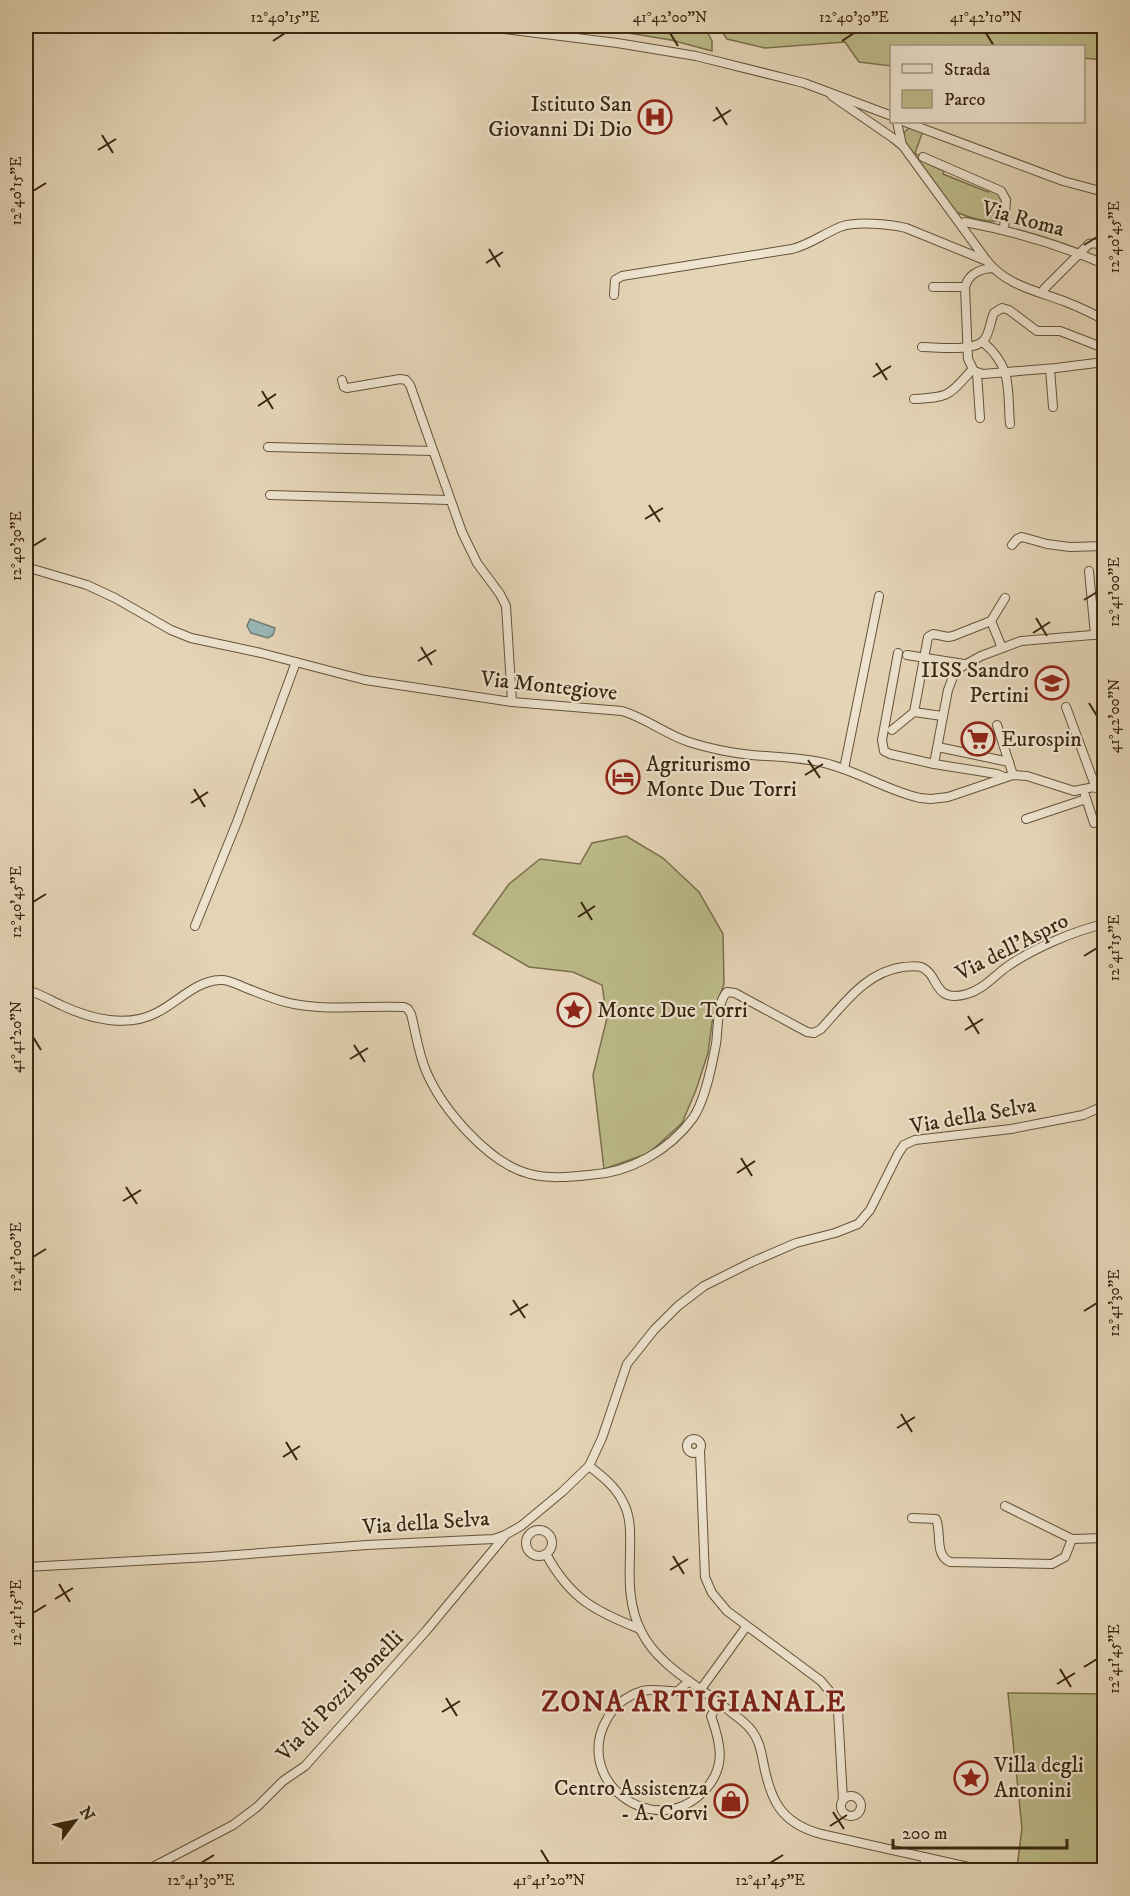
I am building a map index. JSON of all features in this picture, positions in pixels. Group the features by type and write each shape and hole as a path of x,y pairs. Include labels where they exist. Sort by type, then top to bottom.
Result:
{"street":[{"path":"479,26 687,54 777,76 890,116"},
{"path":"826,92 901,142"},
{"path":"871,123 883,113"},
{"path":"890,136 889,127 893,123"},
{"path":"894,123 901,142 990,264 1012,282 1077,306 1104,320"},
{"path":"901,142 903,129 909,123 1063,181 1104,192"},
{"path":"923,157 1001,191 1006,200 1004,229"},
{"name":"Via Roma","path":"965,222 1004,229 1080,253 1104,264"},
{"path":"614,295 615,280 622,276 792,249 850,225 892,225 906,228 990,264"},
{"path":"1044,289 1091,243 1104,242"},
{"path":"980,418 975,372 968,361 964,286 973,274 990,264"},
{"path":"933,287 964,286"},
{"path":"922,347 967,348 983,342 994,313 997,309 1004,308 1034,330 1060,331 1104,348"},
{"path":"983,342 999,358 1006,372 1010,424"},
{"path":"914,399 947,395 975,372 1050,369 1104,362"},
{"path":"1050,369 1053,407"},
{"path":"342,380 344,387 348,388 400,379 406,380 410,385 449,500 472,554 506,606 512,702"},
{"path":"268,447 433,451"},
{"path":"270,495 449,500"},
{"path":"1012,545 1022,537 1070,547 1104,546"},
{"name":"Via Montegiove","path":"26,567 87,585 171,630 191,638 370,682 512,702 616,709 639,717 693,743 743,754 812,760 844,769 912,796 931,799 952,796 1013,774"},
{"path":"1089,571 1095,635"},
{"path":"844,769 879,596"},
{"path":"892,730 914,712 926,644 930,635 948,637 991,621 1005,598"},
{"path":"991,621 1002,648"},
{"path":"934,764 951,681 964,664 1025,640 1104,634"},
{"path":"898,653 882,748 890,754 1004,777"},
{"path":"907,655 964,664"},
{"path":"195,926 237,822 296,662"},
{"path":"1066,707 1096,788"},
{"path":"914,712 942,717"},
{"path":"997,725 1013,774 1027,776 1067,789 1083,790 1104,785"},
{"path":"938,747 1009,762"},
{"path":"1083,790 1094,824"},
{"path":"1026,819 1086,799"},
{"name":"Via dell'Aspro","path":"26,990 40,994 73,1011 118,1021 133,1021 150,1016 194,988 221,980 296,1005 405,1008 411,1014 417,1047 432,1084 477,1140 502,1162 524,1173 545,1176 581,1176 604,1174 643,1160 664,1147 690,1121 698,1108 707,1080 714,1054 722,1000 727,992 734,993 803,1030 813,1033 821,1029 863,985 883,972 913,966 921,967 927,971 945,994 952,996 964,994 980,988 1023,957 1082,931 1104,924"},
{"name":"Via della Selva","path":"26,1567 209,1557 361,1545 494,1539 505,1535 520,1526 562,1492 589,1466 602,1438 627,1364 654,1330 678,1306 704,1286 796,1243 835,1233 858,1224 870,1210 892,1164 906,1144 927,1138 1011,1129 1083,1115 1104,1106"},
{"path":"700,1451 705,1576 710,1590 720,1604 746,1627 821,1681 831,1693 839,1718 843,1800"},
{"path":"589,1466 616,1491 623,1500 627,1512 630,1535 630,1593 634,1614 647,1643 659,1657 719,1703 754,1734 771,1793 778,1807 787,1817 816,1833 982,1870"},
{"path":"1005,1506 1072,1539 1104,1539"},
{"path":"912,1518 936,1519 941,1554 945,1560 950,1562 1054,1564 1065,1557 1072,1539"},
{"name":"Via di Pozzi Bonelli","path":"147,1870 238,1822 260,1805 283,1781 305,1766 426,1631 505,1535"},
{"path":"546,1554 562,1581 573,1592 605,1614 640,1629"},
{"path":"701,1689 746,1627"},
{"path":"689,1681 678,1690 652,1689 637,1693 620,1703 607,1719 600,1739 601,1763 609,1782 623,1798 640,1807 664,1810 684,1805 703,1792 713,1779 719,1761 719,1738 711,1716 719,1703"},
{"path":"924,1857 927,1870"}],"green space":[{"path":"597,26 704,26 712,41 712,51 671,40"},
{"path":"718,26 1104,26 1104,60 1085,58 1085,45 890,45 890,66 859,62 845,42 765,48 727,39"},
{"path":"910,128 923,131 915,153 944,171 943,174 988,192 990,189 998,194 1003,206 1001,220 984,221 956,212 905,142 904,134"},
{"path":"626,836 663,858 699,892 723,934 724,984 713,1016 708,1053 682,1123 649,1153 604,1169 593,1075 607,1018 602,985 573,972 529,967 473,934 509,884 540,859 580,864 592,843"},
{"path":"1008,1693 1104,1694 1104,1868 1102,1870 1017,1868 1022,1828"}],"water":[{"path":"250,619 275,628 273,635 268,638 251,633 247,626"}],"place":[{"name":"Istituto San Giovanni Di Dio","path":"655,117"},
{"name":"IISS Sandro Pertini","path":"1052,683"},
{"name":"Eurospin","path":"978,739"},
{"name":"Agriturismo Monte Due Torri","path":"623,777"},
{"name":"Monte Due Torri","path":"574,1010"},
{"name":"Villa degli Antonini","path":"971,1778"},
{"name":"Centro Assistenza - A. Corvi","path":"731,1801"}],"district":[{"name":"ZONA ARTIGIANALE","path":"694,1702"}]}
